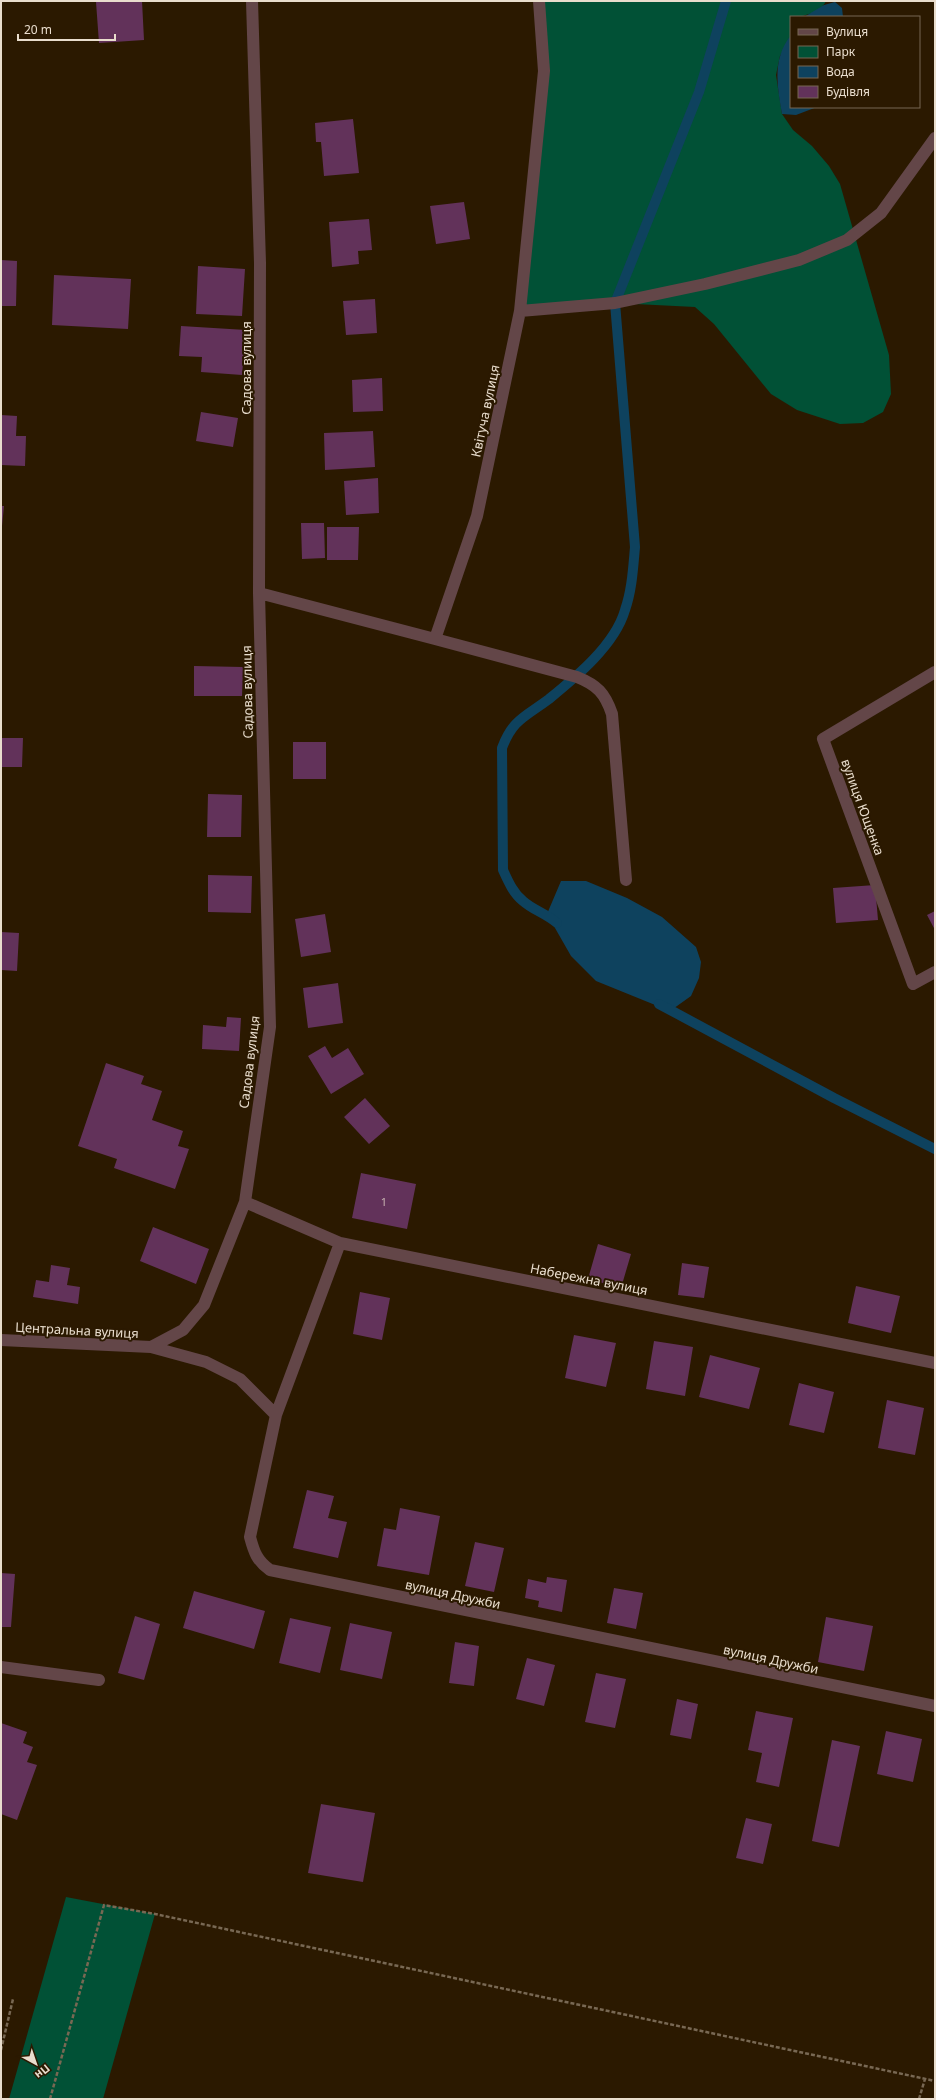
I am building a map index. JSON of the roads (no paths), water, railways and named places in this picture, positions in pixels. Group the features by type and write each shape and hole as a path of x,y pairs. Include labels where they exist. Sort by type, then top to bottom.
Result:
{"street":[{"name":"Садова вулиця","path":"151,1347 183,1330 204,1305 245,1202 270,1027 259,593 260,263 252,1"},
{"name":"Квітуча вулиця","path":"436,639 477,516 520,311 544,71 539,1"},
{"path":"520,311 615,303 705,284 799,260 847,240 881,212 935,138"},
{"path":"259,593 577,677 591,683 606,697 612,714 626,880"},
{"name":"вулиця Ющенка","path":"935,672 823,739 913,984 935,972"},
{"name":"Набережна вулиця","path":"245,1202 340,1243 935,1363"},
{"name":"вулиця Дружби","path":"340,1243 276,1415 250,1537 254,1551 260,1562 270,1570 935,1706"},
{"name":"Центральна вулиця","path":"1,1340 151,1347"},
{"path":"151,1347 206,1362 240,1380 276,1415"},
{"path":"1,1667 99,1680"}],"water":[{"path":"835,2 842,8 843,16 806,16 824,5"},
{"path":"790,36 790,108 814,108 796,115 782,114 778,83 778,63 785,44"},
{"path":"561,881 586,881 627,898 662,917 696,947 701,962 699,978 691,996 670,1011 596,981 571,956 547,914"}],"waterway":[{"path":"557,923 519,898 511,887 503,870 502,748 506,738 515,724 571,681 604,648 613,636 625,610 632,579 635,547 615,303 699,92 726,1"},
{"path":"659,1004 834,1098 935,1149"}]}
